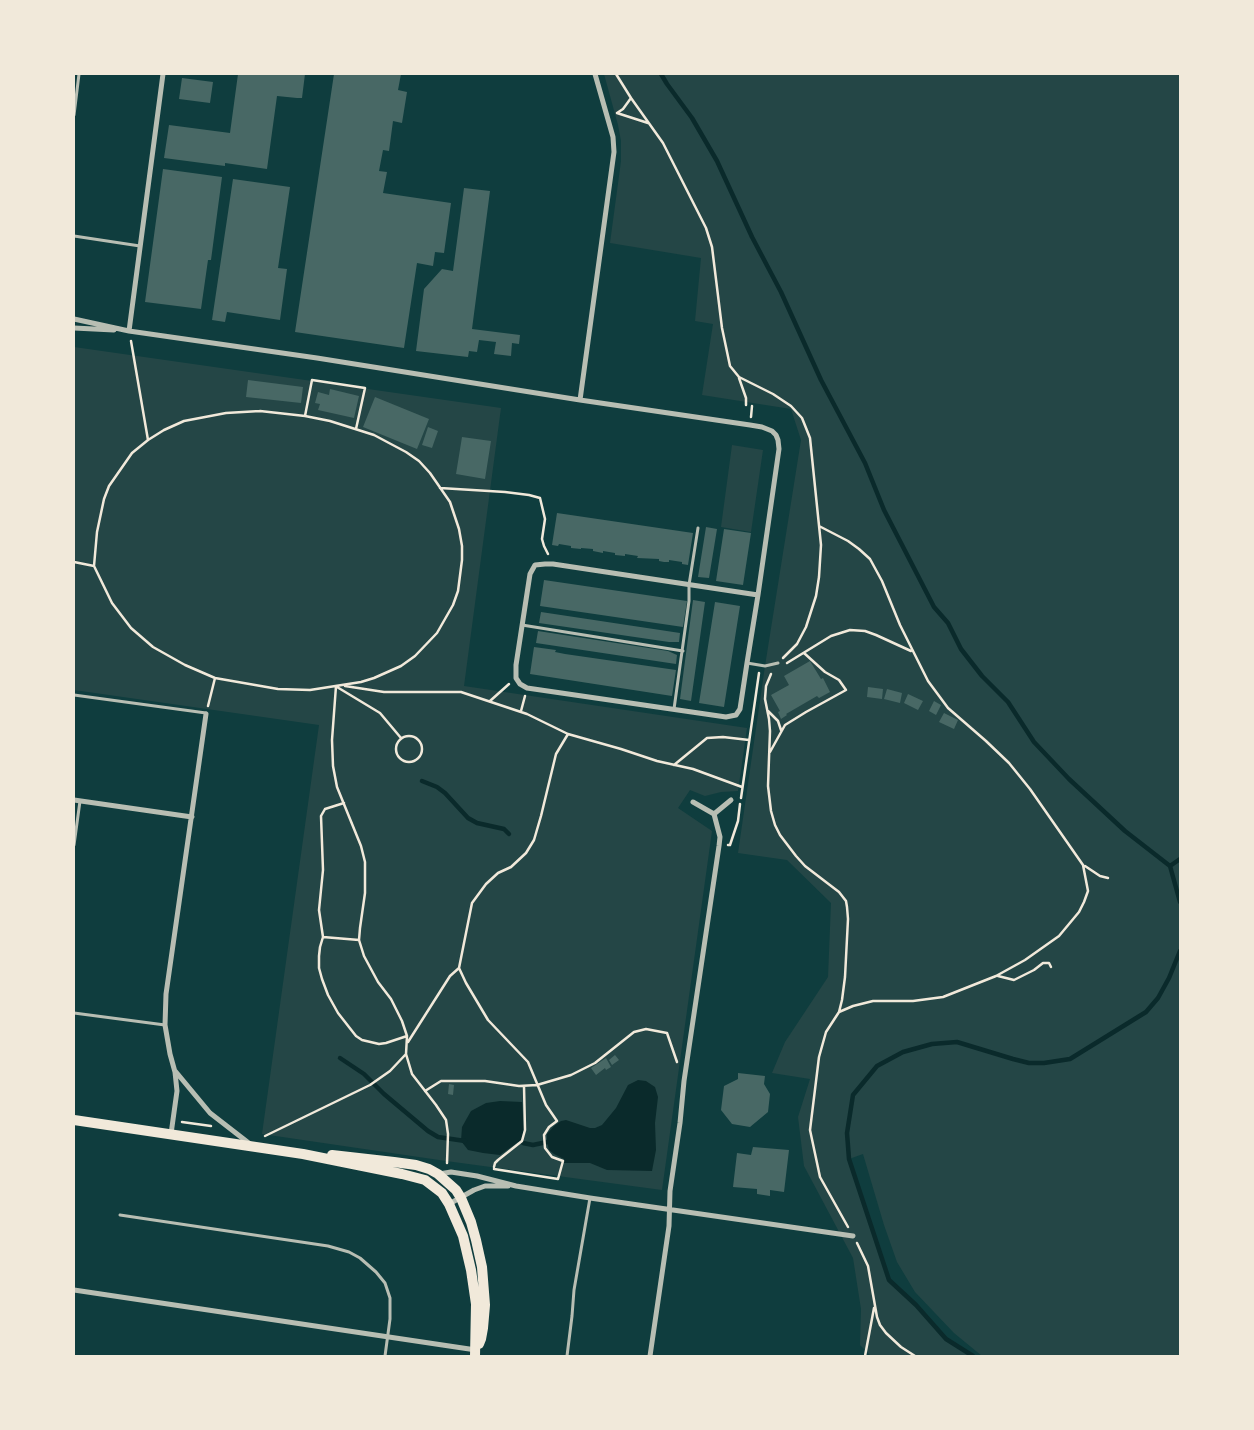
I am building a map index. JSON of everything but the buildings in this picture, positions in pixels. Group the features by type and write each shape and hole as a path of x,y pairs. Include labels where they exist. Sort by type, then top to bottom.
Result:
{"main road":[{"path":"74,1120 303,1154 425,1180 442,1193 463,1236 476,1304 476,1353"},
{"path":"303,1154 345,1156 394,1162 429,1169 438,1174 456,1190 461,1198 476,1240 484,1285 484,1322 476,1353"}],"street":[{"path":"129,331 163,74"},
{"path":"580,400 614,152 612,132 595,74"},
{"path":"74,319 129,331 762,427 776,435 779,445 758,595 740,709 736,715 726,717 527,688 520,684 516,678 516,665 530,574 535,565 554,564 758,595"},
{"path":"74,328 129,331"},
{"path":"171,1134 177,1091 165,1025 166,994 206,714"},
{"path":"74,800 192,817"},
{"path":"714,814 731,800"},
{"path":"650,1356 669,1226 670,1191 684,1081 720,837 714,814 693,802"},
{"path":"175,1072 210,1113 254,1147"},
{"path":"438,1174 451,1172 477,1176 516,1186 590,1198 853,1236"},
{"path":"449,1204 485,1186 516,1186"},
{"path":"74,1290 388,1337 476,1353"}],"lane":[{"path":"74,115 80,74"},
{"path":"74,236 140,246"},
{"path":"674,709 689,601 689,584 698,528"},
{"path":"522,625 683,651"},
{"path":"747,664 770,666 778,664"},
{"path":"74,695 206,714"},
{"path":"74,845 80,801"},
{"path":"74,1013 165,1025"},
{"path":"567,1356 574,1290 590,1198"},
{"path":"120,1215 328,1246 349,1252 360,1258 385,1282 390,1298 390,1319 385,1356"}],"path":[{"path":"631,98 616,113 649,123"},
{"path":"129,331 148,440"},
{"path":"739,376 746,398 746,405"},
{"path":"305,416 312,380 365,388 356,429"},
{"path":"260,411 305,416 330,421 374,435 406,452 419,461 430,473 450,502 459,528 462,546 461,575 458,591 453,605 437,633 416,656 401,666 374,678 310,690 278,689 215,678 185,665 153,647 131,628 112,603 94,566 97,532 104,499 109,486 132,453 164,430 184,421 226,413 260,411"},
{"path":"440,488 521,494 540,498 545,519 542,539 554,564"},
{"path":"819,526 848,541 870,559 928,681 948,708 1010,762 1084,865 1095,873 1108,878"},
{"path":"74,562 94,566"},
{"path":"778,664 786,664 830,636 844,631 856,630 876,635 913,652"},
{"path":"769,755 785,725 846,690 839,680 825,672 804,653"},
{"path":"719,846 730,845 738,821 760,665"},
{"path":"206,714 215,678"},
{"path":"490,701 516,678"},
{"path":"344,685 384,692 461,692 521,711 568,734 693,769 742,787"},
{"path":"336,686 380,713 401,738"},
{"path":"336,686 332,766 337,787 361,846 365,862 365,892 360,940 364,956 378,982 391,999 402,1021 407,1043 406,1054 412,1074 446,1120 448,1134 446,1161 451,1172"},
{"path":"521,711 527,688"},
{"path":"768,710 778,721 781,732"},
{"path":"524,1086 525,1130 522,1141 498,1160 494,1168 558,1179 563,1161 552,1157 545,1148 544,1136 549,1126 557,1121 546,1106 528,1062 488,1020 459,968 472,903 486,884 498,873 511,867 526,853 534,840 556,754 568,734"},
{"path":"409,736 416,738 420,742 422,749 416,760 407,762 399,758 395,749 401,738 409,736"},
{"path":"674,765 706,738 723,737 750,740"},
{"path":"344,803 325,809 321,816 323,870 319,910 323,937 320,947 319,968 331,1001 338,1013 349,1028 362,1040 379,1044 396,1041 406,1036"},
{"path":"915,1356 901,1347 880,1325 877,1318 868,1266 820,1177 810,1130 819,1057 826,1032 840,1012 853,1006 873,1001 913,1001 943,997 996,976 1025,960 1058,936 1079,912 1088,891 1084,865"},
{"path":"323,937 360,940"},
{"path":"996,976 1014,980 1043,963 1049,963 1052,967"},
{"path":"407,1043 450,976 459,968"},
{"path":"425,1091 441,1081 485,1081 524,1086 537,1085 571,1075 595,1063 634,1032 646,1029 667,1033 684,1081"},
{"path":"260,1135 264,1136 370,1085 399,1063 406,1054"},
{"path":"179,1122 214,1127"},
{"path":"865,1356 875,1304"}],"shaded area":[{"path":"604,74 1180,74 1180,1356 982,1356 954,1333 915,1292 897,1262 863,1154 849,1159 889,1280 916,1305 946,1339 973,1356 871,1356 860,1345 861,1309 853,1258 804,1166 798,1117 810,1079 772,1073 785,1042 828,977 831,903 787,860 738,853 765,666 801,440 791,409 702,395 713,324 695,321 701,258 610,243 621,161 621,141"},
{"path":"74,347 501,408 464,686 747,728 738,791 721,792 705,796 690,790 678,808 712,831 662,1190 262,1134 319,725 74,690"},
{"path":"732,445 763,450 751,532 721,527"},
{"path":"638,1080 646,1081 655,1087 658,1097 655,1123 656,1150 652,1171 607,1170 590,1163 564,1163 564,1159 549,1150 547,1134 554,1126 566,1120 590,1128 602,1125 616,1108 628,1085"},
{"path":"500,1101 522,1102 524,1130 521,1140 500,1155 468,1150 461,1141 462,1127 471,1111 486,1103"}],"waterway":[{"path":"661,74 692,118 717,161 752,237 781,292 821,380 865,463 884,510 934,607 948,623 961,649 982,676 1008,702 1034,742 1069,779 1125,831 1170,866 1180,902"},
{"path":"422,781 437,787 445,793 468,818 477,823 504,829 509,834"},
{"path":"1170,866 1180,859"},
{"path":"973,1356 946,1339 916,1305 889,1280 849,1159 847,1133 853,1095 877,1066 903,1052 932,1044 957,1042 1029,1063 1070,1059 1146,1012 1158,998 1180,951"},
{"path":"340,1058 364,1074 384,1094 428,1131 438,1137 465,1141"},
{"path":"523,1143 533,1145 547,1142"}]}
